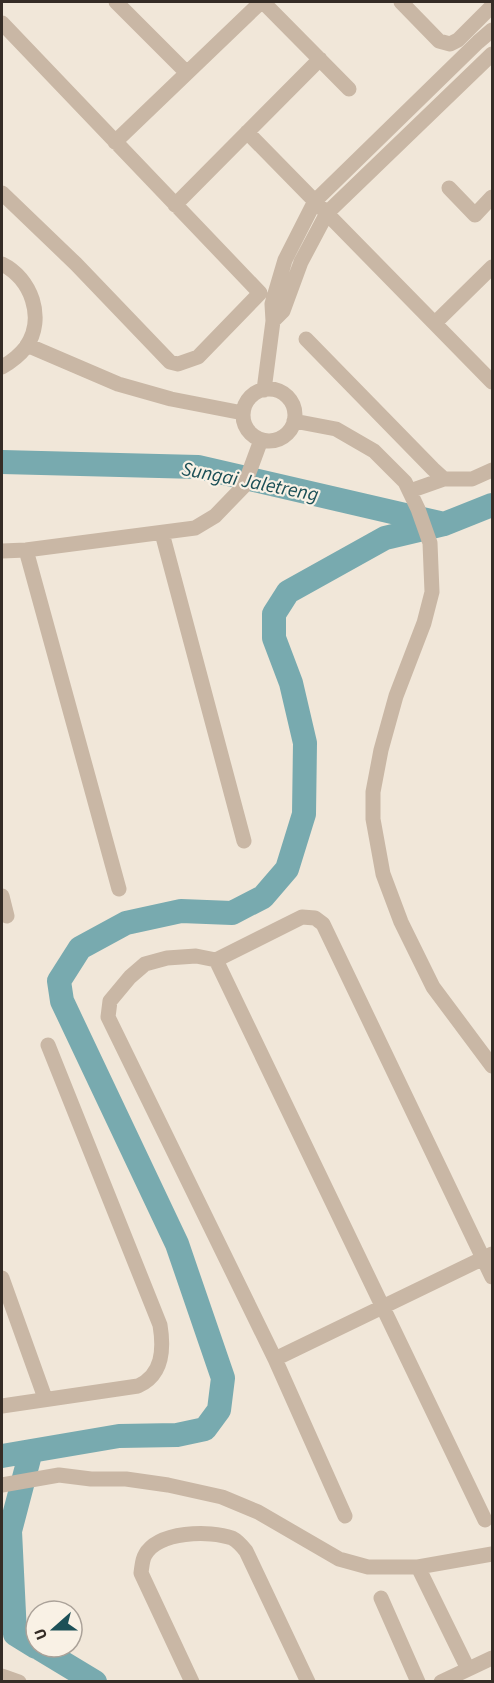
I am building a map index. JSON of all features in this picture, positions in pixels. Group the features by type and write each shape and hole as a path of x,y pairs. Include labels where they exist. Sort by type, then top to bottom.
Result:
{"street":[{"path":"116,2 187,73"},
{"path":"114,142 262,2 350,89"},
{"path":"401,2 439,41 450,44 458,40 492,6"},
{"path":"2,23 260,293 198,357 178,364 170,362 2,193"},
{"path":"264,390 273,321 272,304 285,260 315,201 492,30"},
{"path":"273,321 283,311 301,262 327,213 492,54"},
{"path":"175,205 320,59"},
{"path":"248,132 492,382"},
{"path":"449,188 475,215 492,197"},
{"path":"2,264 19,276 30,291 35,309 34,328 27,345 15,359 2,368"},
{"path":"435,323 492,267"},
{"path":"306,339 444,479"},
{"path":"27,345 118,384 171,399 243,413"},
{"path":"264,390 273,390 288,397 293,405 294,421 291,429 278,440 261,440 248,430 243,413 250,398 264,390"},
{"path":"294,421 336,429 374,451 405,482 430,543 432,592 424,623 396,696 381,750 373,792 373,819 383,874 400,922 433,987 492,1066"},
{"path":"2,551 26,550 195,528 214,516 244,486 261,440"},
{"path":"410,491 444,479 472,479 492,470"},
{"path":"162,533 244,841"},
{"path":"26,550 119,889"},
{"path":"2,896 7,916"},
{"path":"345,1516 274,1359 108,1017 110,1001 130,976 145,964 167,958 196,956 216,960 302,917 315,918 323,924 488,1257 492,1277"},
{"path":"216,960 485,1520"},
{"path":"2,1406 138,1386 148,1381 161,1360 163,1351 160,1325 48,1045"},
{"path":"274,1359 488,1257"},
{"path":"2,1278 45,1398"},
{"path":"2,1485 59,1475 91,1479 126,1479 168,1485 222,1497 258,1512 339,1559 368,1567 418,1567 492,1554"},
{"path":"192,1682 141,1573 143,1556 150,1548 172,1536 184,1534 219,1536 234,1539 241,1544 308,1682"},
{"path":"418,1567 468,1669"},
{"path":"381,1598 418,1682"},
{"path":"441,1682 492,1658"}],"waterway":[{"name":"Sungai Jaletreng","path":"2,462 198,467 444,524 492,505"},
{"path":"31,1451 119,1436 177,1435 205,1429 219,1410 223,1378 177,1244 62,1001 59,981 80,948 126,923 181,911 232,913 263,897 287,869 304,814 305,743 291,683 274,638 274,614 288,592 385,538 444,524"},
{"name":"Sungai Jaletreng","path":"2,1456 31,1451 10,1531 15,1634 24,1640"},
{"name":"Sungai Jaletreng","path":"57,1659 95,1682"}]}
